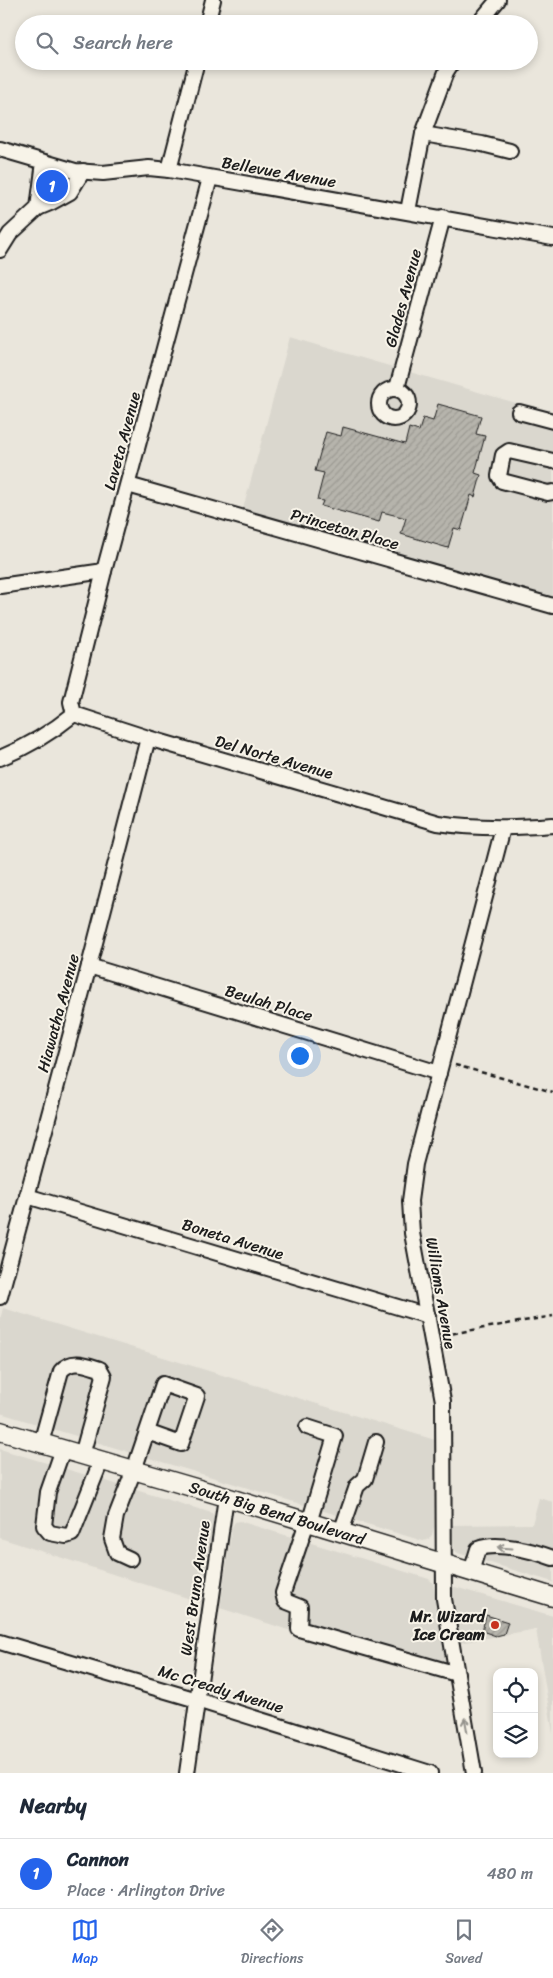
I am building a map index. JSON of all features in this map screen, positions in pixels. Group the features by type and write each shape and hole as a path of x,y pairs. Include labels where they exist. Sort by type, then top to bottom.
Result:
{"main road":[{"name":"South Big Bend Boulevard","path":"0,1431 226,1497 553,1597"}],"street":[{"path":"209,15 213,0"},
{"path":"486,15 498,0"},
{"path":"169,170 195,70"},
{"path":"408,211 424,134 447,70"},
{"path":"424,134 510,151"},
{"name":"Bellevue Avenue","path":"0,149 83,172 102,173 140,169 169,170 553,238"},
{"path":"38,208 44,162"},
{"path":"0,250 10,234 38,208 70,192 83,172"},
{"name":"Laveta Avenue","path":"74,714 71,702 104,570 210,178"},
{"name":"Glades Avenue","path":"397,388 442,217"},
{"path":"519,412 553,421"},
{"path":"553,460 509,451 503,455 499,476 502,481 548,493 553,492"},
{"name":"Princeton Place","path":"128,485 553,606"},
{"path":"0,586 104,570"},
{"path":"0,758 20,750 59,726 74,714"},
{"name":"Del Norte Avenue","path":"74,714 148,738 438,823 467,827 503,828 553,825"},
{"name":"Hiawatha Avenue","path":"0,1297 148,738"},
{"name":"Williams Avenue","path":"474,1773 444,1599 443,1401 412,1233 410,1201 415,1164 503,828"},
{"name":"Beulah Place","path":"89,966 441,1068"},
{"name":"Boneta Avenue","path":"27,1196 428,1316"},
{"path":"41,1443 61,1371 70,1364 77,1362 89,1365 100,1369 104,1376 82,1455"},
{"path":"130,1559 117,1553 112,1539 116,1516 134,1470 163,1384 197,1396 181,1444 147,1432"},
{"path":"307,1427 335,1436 308,1522 283,1592 285,1601 300,1607 299,1629 457,1674"},
{"path":"342,1532 357,1486 365,1479 376,1442"},
{"path":"63,1449 48,1492 44,1526 50,1533 66,1536 72,1534 101,1461"},
{"name":"West Bruno Avenue","path":"187,1773 226,1497"},
{"path":"471,1572 478,1549 483,1547 510,1548 553,1558"},
{"name":"Mc Cready Avenue","path":"0,1642 197,1700 430,1773"}],"path":[{"path":"441,1068 553,1092"},
{"path":"430,1332 446,1335 553,1316"}],"shaded area":[{"path":"290,337 516,403 512,417 553,428 553,601 243,509"},
{"path":"3,1308 435,1440 434,1527 432,1535 428,1540 423,1541 0,1413 0,1320"},
{"path":"0,1449 212,1513 214,1517 203,1603 0,1538"},
{"path":"539,1498 553,1502 553,1582 458,1553 454,1550 451,1525 532,1524"},
{"path":"239,1521 429,1579 433,1583 453,1683 220,1608 232,1527 235,1522"},
{"path":"455,1587 553,1616 553,1734 536,1629 460,1643 450,1594 451,1589"}],"building":[{"path":"438,404 481,416 476,434 485,436 475,473 481,475 475,497 471,495 461,530 454,528 448,548 401,534 406,518 382,512 379,522 321,506 323,501 317,500 324,473 315,471 326,432 341,436 343,427 405,444 409,428 419,431 423,418 433,421"},
{"name":"Mr. Wizard Ice Cream","path":"486,1615 508,1622 504,1634 496,1636 482,1631"}],"place":[{"name":"Cannon","path":"52,186"},
{"name":"Mr. Wizard Ice Cream","path":"495,1625"}]}
